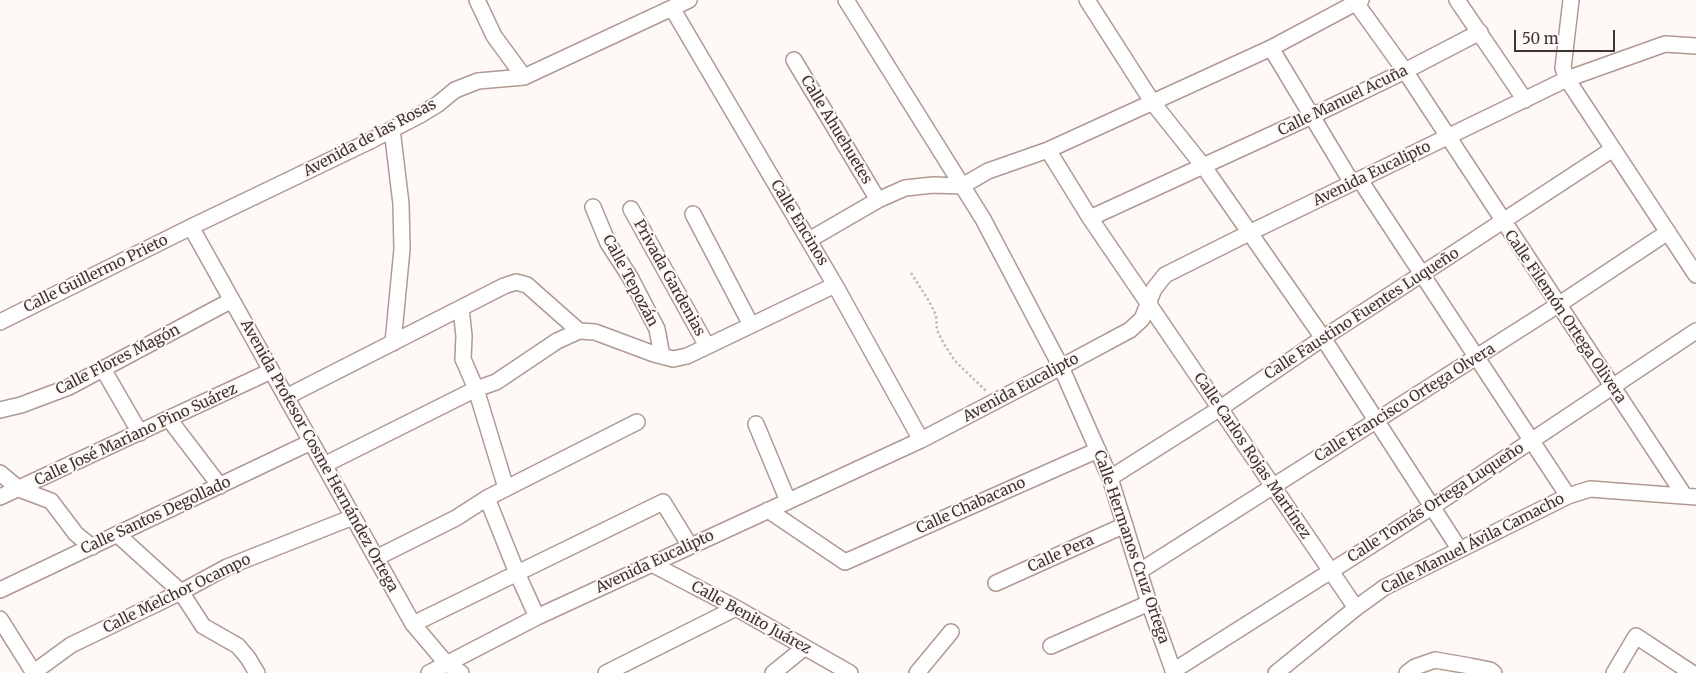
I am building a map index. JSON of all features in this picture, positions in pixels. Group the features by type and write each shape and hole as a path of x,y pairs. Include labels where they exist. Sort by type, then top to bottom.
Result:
{"street":[{"path":"478,0 494,36 524,77"},
{"name":"Avenida de las Rosas","path":"191,227 313,169 426,112 455,90 478,81 524,77 689,0"},
{"name":"Calle Hermanos Cruz Ortega","path":"846,0 983,219 1061,367 1110,478 1149,603 1173,672"},
{"path":"1087,0 1153,103 1204,167 1323,338 1460,550"},
{"path":"1457,0 1525,100"},
{"path":"1571,0 1563,68 1567,79 1696,275"},
{"path":"809,240 878,200 904,188 933,185 962,186 988,171 1048,150 1271,48 1357,1"},
{"name":"Calle Filemón Ortega Olivera","path":"1357,1 1612,387 1690,496"},
{"name":"Calle Encinos","path":"672,8 835,285 921,440"},
{"name":"Calle Manuel Acuña","path":"1090,218 1204,167 1405,72 1480,32"},
{"name":"Avenida Eucalipto","path":"429,673 537,617 921,440 1130,330 1142,319 1154,288 1165,275 1249,233 1567,79 1665,44 1696,46"},
{"path":"1271,48 1312,116 1356,182 1422,274 1568,496"},
{"name":"Calle Ahuehuetes","path":"794,60 878,200"},
{"path":"392,129 401,204 402,249 393,343"},
{"name":"Calle Faustino Fuentes Luqueño","path":"1110,478 1219,409 1323,338 1613,149"},
{"name":"Calle Carlos Rojas Martínez","path":"1048,150 1090,218 1356,608"},
{"name":"Calle Tepozán","path":"593,207 608,243 630,277 657,329 662,356"},
{"name":"Privada Gardenias","path":"631,209 707,346"},
{"path":"693,214 751,325"},
{"name":"Avenida Profesor Cosme Hernández Ortega","path":"191,227 413,624 446,663 461,673"},
{"name":"Calle Guillermo Prieto","path":"0,322 191,227"},
{"name":"Calle Francisco Ortega Olvera","path":"1140,571 1558,305 1668,232"},
{"path":"286,397 504,286 516,282 527,285 579,331"},
{"path":"324,465 476,389 496,382 557,341 579,331 595,332 673,359 687,356 835,285"},
{"name":"Calle Flores Magón","path":"0,410 20,405 69,387 232,300"},
{"path":"461,308 464,336 463,359 476,389 506,488"},
{"name":"Calle Tomás Ortega Luqueño","path":"1173,672 1432,507 1696,331"},
{"path":"103,369 140,433"},
{"name":"Calle José Mariano Pino Suárez","path":"0,497 272,371"},
{"path":"169,419 220,486"},
{"path":"376,558 456,518 506,488 637,422"},
{"path":"756,424 788,501"},
{"name":"Calle Santos Degollado","path":"0,590 312,442"},
{"name":"Calle Chabacano","path":"768,510 845,562 1098,450"},
{"path":"0,473 19,489 51,501 76,534 92,547"},
{"name":"Calle Manuel Ávila Camacho","path":"1276,673 1385,587 1568,496 1590,488 1690,496"},
{"path":"487,498 517,574 537,617"},
{"path":"413,624 663,502 690,546"},
{"name":"Calle Melchor Ocampo","path":"34,672 71,645 181,592 227,567 353,517"},
{"name":"Calle Pera","path":"996,583 1125,525"},
{"path":"118,535 181,592 204,626 238,646 248,658 256,673"},
{"name":"Calle Benito Juárez","path":"652,564 736,608 850,673"},
{"path":"1051,646 1149,603"},
{"path":"609,672 736,608"},
{"path":"0,619 34,672"},
{"path":"917,673 951,632"},
{"path":"1614,673 1636,636 1692,673"},
{"path":"773,673 804,648"},
{"path":"1407,673 1415,667 1435,660 1490,670 1494,673"}],"path":[{"path":"911,273 929,301 936,316 937,330 955,361 996,401"}]}
